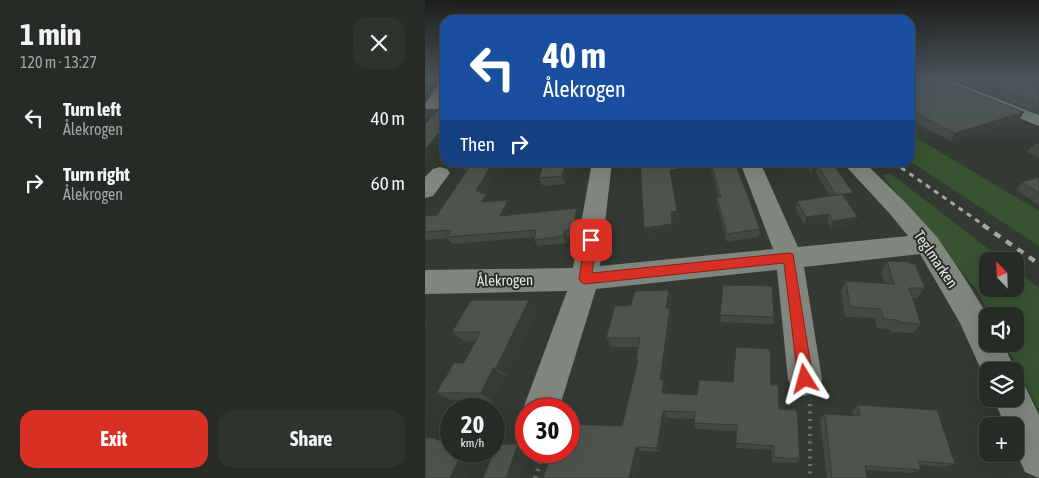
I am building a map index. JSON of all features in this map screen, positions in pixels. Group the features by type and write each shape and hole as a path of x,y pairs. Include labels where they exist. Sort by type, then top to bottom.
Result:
{"street":[{"path":"433,106 435,100"},
{"path":"988,100 1039,121"},
{"path":"545,398 585,279 601,167"},
{"path":"752,167 789,257 805,379"},
{"name":"Teglmarken","path":"857,167 899,206 928,244 955,286 994,362"},
{"path":"425,190 440,173"},
{"name":"Ålekrogen","path":"425,282 585,279 928,244"},
{"path":"1016,407 1039,458"}],"path":[{"path":"805,379 811,391 810,478"},
{"path":"535,478 540,463"}],"green space":[{"path":"915,137 1039,211 1039,246 915,164"},
{"path":"890,173 992,252 979,252 979,294 976,289 882,175"},
{"path":"1024,276 1039,288 1039,411 1024,381 1024,362 1015,362 1010,352 1024,352 1024,307 986,307 981,298 1024,298"}],"building":[{"path":"915,100 994,100 1024,112 955,133 915,113"},
{"path":"440,108 440,134 425,150 425,124"},
{"path":"469,167 490,167 476,191 482,191 480,194 487,193 482,202 508,200 500,216 577,208 573,229 564,231 563,236 534,240 536,230 447,237 451,230 425,232 425,216 437,215"},
{"path":"542,167 565,167 562,176 539,178"},
{"path":"640,167 690,167 670,170 677,211 671,212 672,224 644,228"},
{"path":"712,167 737,167 760,229 727,234 717,198 721,197"},
{"path":"819,167 835,167 853,193 836,195"},
{"path":"1039,177 1039,193 1022,182"},
{"path":"842,194 858,217 833,221 829,214 806,217 797,201"},
{"path":"887,261 915,264 925,288 909,288 921,324 884,319 881,309 850,307 846,281 894,284"},
{"path":"723,285 772,286 774,317 720,315"},
{"path":"669,290 666,308 670,308 660,380 664,380 662,393 697,395 699,380 733,382 736,347 770,349 771,385 778,385 779,409 797,410 800,459 774,457 774,446 736,443 737,425 694,423 695,412 663,411 657,448 636,447 629,478 543,478 548,463 580,463 580,424 622,426 638,360 636,360 640,338 606,338 615,306 631,305 635,291"},
{"path":"471,300 529,300 496,368 493,368 481,393 436,393 454,363 464,363 480,332 452,332"},
{"path":"858,405 937,410 955,464 918,461 921,470 865,466 867,478 832,478 825,414 860,416"},
{"path":"425,438 437,438 436,440 440,440 440,463 457,463 450,478 425,478"},
{"path":"505,444 515,444 515,452 506,478 483,478 489,463 505,463"}],"railway":[{"path":"900,167 985,226"},
{"path":"983,225 1039,264"}],"route":[{"path":"591,240 585,279 789,257 805,379"}]}
